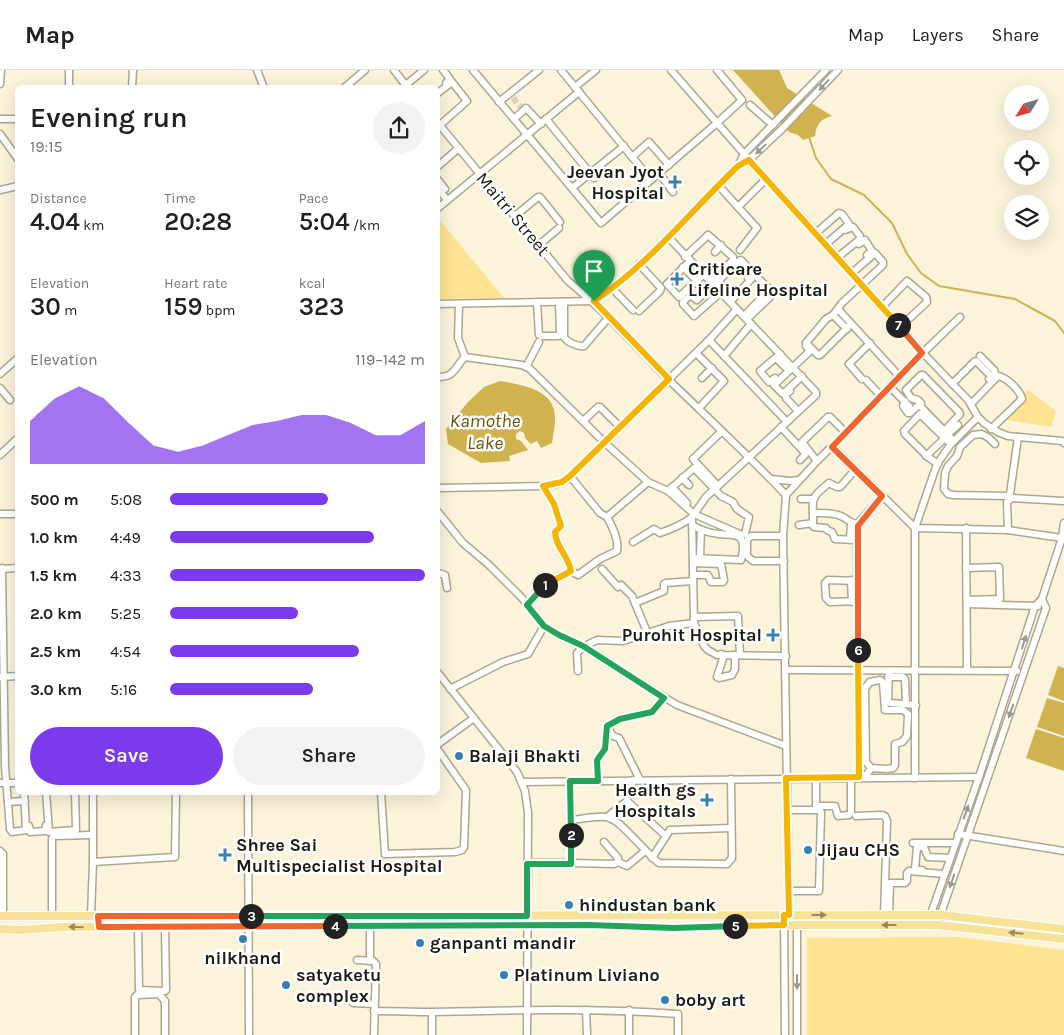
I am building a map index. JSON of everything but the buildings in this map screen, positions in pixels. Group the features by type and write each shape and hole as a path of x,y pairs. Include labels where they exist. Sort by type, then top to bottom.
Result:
{"main road":[{"path":"2,916 941,915 1064,929"},
{"path":"379,916 379,926"},
{"path":"674,916 674,928"},
{"path":"0,929 138,926 527,925 674,928 784,925 937,925 1064,939"}],"street":[{"path":"0,84 1,70"},
{"path":"69,70 69,85"},
{"path":"132,70 132,85"},
{"path":"257,70 263,85"},
{"path":"348,85 365,70"},
{"path":"394,70 405,85"},
{"path":"408,85 424,70"},
{"path":"409,85 430,70"},
{"path":"440,90 450,80 443,70"},
{"path":"473,70 499,102 524,124"},
{"path":"499,102 512,96 539,70"},
{"path":"561,70 651,180"},
{"path":"440,206 528,135 578,90 596,70"},
{"path":"671,70 766,179 862,283 922,353 970,402 978,417 998,432 1018,438 1062,441 1064,444"},
{"path":"515,117 601,223 742,100 717,70"},
{"path":"738,166 744,154 826,70"},
{"path":"440,304 594,301 612,288 668,237 738,166 749,160 782,129 838,70"},
{"path":"440,91 452,82 467,102 440,122"},
{"path":"750,105 774,124"},
{"path":"515,117 522,108"},
{"path":"515,117 527,108 540,124"},
{"path":"0,118 15,119"},
{"path":"546,119 593,171"},
{"name":"Maitri Street","path":"440,126 568,280 594,301 669,379 786,495"},
{"path":"0,134 15,155"},
{"path":"632,157 649,142 669,165"},
{"path":"572,188 624,146"},
{"path":"440,160 458,147"},
{"path":"440,164 458,147"},
{"path":"659,173 673,192"},
{"path":"738,207 766,179"},
{"path":"440,183 445,189"},
{"path":"718,185 757,228 740,250"},
{"path":"0,190 15,187"},
{"path":"440,191 447,200"},
{"path":"515,216 540,197 560,225 539,245"},
{"path":"816,233 838,213 842,214 849,224 827,245"},
{"path":"827,245 848,228 853,227 860,236 860,239 839,259"},
{"path":"703,275 681,297 667,284 683,267 708,234 733,257 733,260 713,284"},
{"path":"633,542 654,528 660,533 670,528 678,527 693,515 716,487 816,395 816,392 803,377 778,356 737,309 730,298 703,275 668,237"},
{"path":"839,259 865,240 872,251 850,271"},
{"path":"714,252 721,245"},
{"path":"849,326 820,355 806,343 862,283 883,265 883,262 875,253 850,271"},
{"path":"718,294 694,316 682,304 690,295 697,300 741,260 752,274 730,298"},
{"path":"612,288 636,311 660,290 661,288 639,264"},
{"path":"683,267 696,281"},
{"path":"724,356 768,291 768,288 754,276 730,298"},
{"path":"882,307 907,282 926,297 927,302 900,327"},
{"path":"713,284 718,294 730,298"},
{"path":"747,320 770,297"},
{"path":"537,302 539,334 541,336 558,336 560,335 562,302"},
{"path":"562,302 564,337 566,340 581,347 609,318"},
{"path":"459,304 458,338 465,357"},
{"path":"440,488 543,486 562,482 710,340 737,309"},
{"path":"836,312 849,326 870,343 899,376"},
{"path":"797,1035 796,925 790,915 786,810 786,656 783,536 786,495 816,462 846,434 899,376 960,316"},
{"path":"710,340 787,422"},
{"path":"526,367 539,342"},
{"path":"803,343 810,351 774,383 782,394 803,377"},
{"path":"870,343 849,364 881,396"},
{"path":"778,356 760,372 769,382 811,352 817,357"},
{"path":"696,353 724,381 699,408"},
{"path":"970,402 994,373 994,370 980,356"},
{"path":"465,357 526,367 648,482 670,489 687,503"},
{"path":"440,377 446,377 451,374 465,357"},
{"path":"0,374 15,361"},
{"path":"952,384 976,361 988,373"},
{"path":"702,378 712,368"},
{"path":"926,456 947,433 960,414 921,376 906,390 911,398 918,400 921,406 947,433 953,442"},
{"path":"970,402 998,376 1004,377 1019,393 1022,399 991,428"},
{"path":"798,411 785,396 803,377"},
{"path":"890,387 907,403 903,406 908,413 921,406"},
{"path":"0,388 10,400"},
{"path":"921,406 934,416"},
{"path":"583,421 600,407 620,427"},
{"path":"938,464 926,456 904,432 920,414 947,433"},
{"path":"816,462 802,442 828,417 830,416 846,434"},
{"path":"915,778 915,528 938,464 953,442 978,417"},
{"path":"947,433 958,425"},
{"path":"781,427 805,453 800,460"},
{"path":"670,489 693,515 745,534 750,521 749,517 737,509 733,502 721,496 693,459 722,431"},
{"path":"998,432 995,445 982,434 973,435 960,447 957,456 948,466 945,473 944,489 948,494 1007,496 1010,494 1018,438"},
{"path":"0,455 15,441"},
{"path":"832,447 851,472 882,496 915,528 1008,530 1062,538"},
{"path":"945,452 954,460"},
{"path":"808,456 816,462"},
{"path":"670,489 694,468 716,487"},
{"path":"851,472 840,487 829,483 816,494 813,499 813,523 814,527 826,528 832,532 835,539 854,540"},
{"path":"543,486 554,504 561,526 555,532 555,538 563,551 571,571 578,575 600,558 617,551 618,547 613,527 607,517 600,513 570,476"},
{"path":"682,478 689,485"},
{"path":"770,479 790,482 799,480"},
{"path":"607,517 648,482"},
{"path":"854,540 859,524 882,496"},
{"path":"801,499 813,499"},
{"path":"1008,530 1007,502 1009,499 1064,501"},
{"path":"813,513 840,516 851,523 859,524"},
{"path":"0,514 15,514"},
{"path":"440,514 463,543 509,584 544,626 583,646 664,698 786,746"},
{"path":"693,515 695,559"},
{"path":"799,525 813,523"},
{"path":"851,523 854,540 862,777"},
{"path":"927,925 979,777 1035,606 1042,599 1062,538 1064,523"},
{"path":"692,525 701,530 740,538 743,542 741,560 695,559"},
{"path":"966,528 967,670"},
{"path":"701,530 693,578 694,620 704,646 715,654 786,656"},
{"path":"783,536 751,536 747,540 747,556 753,561 784,561"},
{"path":"635,603 664,591 664,584 666,583 708,575 711,582 723,582 721,564 695,559"},
{"path":"966,568 999,567 1000,600 967,602"},
{"path":"15,568 1,568 2,765 3,783 12,832 26,830 26,795"},
{"path":"602,570 618,587 620,585 632,596 647,632"},
{"path":"527,605 548,582 571,571"},
{"path":"440,574 445,575 447,588"},
{"path":"854,580 828,580 825,583 827,600 855,602"},
{"path":"937,925 1046,608 1042,599"},
{"path":"967,602 1046,608"},
{"path":"578,671 577,653 583,646 597,640 623,641 647,632 694,620 738,616 735,669 732,676 719,678 717,677 724,655"},
{"path":"450,688 503,662 528,654 544,626"},
{"path":"786,670 888,674 967,670 1015,670 1025,673"},
{"path":"858,673 868,685"},
{"path":"888,674 888,701 890,703 916,704"},
{"path":"888,674 905,679 906,704"},
{"path":"2,677 15,676"},
{"path":"440,676 517,772 525,791 528,813 526,1035"},
{"path":"878,680 883,682 885,710 903,710 908,714 907,736 902,742 895,744 895,765 893,768 871,768 866,762 865,688 870,682 878,680"},
{"path":"607,726 620,719 652,712 664,698"},
{"path":"440,743 474,718"},
{"path":"607,726 613,736 619,738 640,780"},
{"path":"598,781 597,760 605,749 607,726"},
{"path":"381,795 385,854 455,852 462,850 464,847 466,790 440,753"},
{"path":"862,777 871,768"},
{"path":"522,782 979,777"},
{"path":"816,779 816,806 835,806 838,816 851,813 851,778"},
{"path":"571,820 607,817 616,820 659,863 727,864 732,858 730,779"},
{"path":"607,817 627,801 633,780"},
{"path":"570,781 571,864"},
{"path":"26,795 30,832 46,831 46,795"},
{"path":"46,795 49,832 76,830 75,795"},
{"path":"93,795 95,916 99,927"},
{"path":"93,862 171,859 175,857 176,795"},
{"path":"248,795 249,1035"},
{"path":"627,801 666,836"},
{"path":"8,802 25,802"},
{"path":"786,810 819,810 820,812 819,891 788,891"},
{"path":"856,816 882,815 885,816 887,821 887,915"},
{"path":"652,858 670,830 731,828"},
{"path":"958,834 1064,851"},
{"path":"52,916 52,838 54,836 93,835"},
{"path":"604,842 617,856 618,862"},
{"path":"913,843 955,843"},
{"path":"945,873 915,869 916,848 924,847 928,857 950,858"},
{"path":"0,851 3,854 1,879 2,916"},
{"path":"527,864 614,864 618,862 628,866 646,851"},
{"path":"887,915 890,883 905,884 909,871 945,873"},
{"path":"785,1035 784,925 790,915"},
{"path":"138,926 139,990 165,991 165,926"},
{"path":"370,926 370,961"},
{"path":"357,960 373,961 376,964 374,1035"},
{"path":"135,1035 133,1000 137,995 159,994 165,1001 165,1035"},
{"path":"353,1003 374,1008 432,1012 527,1009 629,1010 678,1014 678,1035"},
{"path":"586,1010 587,1035"},
{"path":"629,1010 629,1035"},
{"path":"432,1012 432,1035"}],"shaded area":[{"path":"440,220 504,298 440,299"},
{"path":"1027,389 1056,411 1051,427 1007,420"},
{"path":"960,937 1064,950 1064,1035 807,1035 807,938"}],"water":[{"path":"733,70 779,70 787,88 832,116 819,123 815,136 803,140 798,135 789,132"},
{"name":"Kamothe Lake","path":"500,381 536,390 550,401 554,409 555,419 552,443 541,448 537,441 531,444 525,438 524,433 520,431 516,434 516,439 521,441 528,450 509,456 510,461 481,463 448,444 446,429 468,402 484,387"},
{"path":"1058,666 1064,668 1064,701 1048,695"},
{"path":"1047,698 1064,703 1064,736 1037,727"},
{"path":"1036,729 1064,738 1064,771 1026,758"}],"waterway":[{"path":"809,137 816,158 831,179 864,195 892,223 907,254 921,273 939,286 1015,299 1055,321 1064,333"}],"tunnel":[{"path":"513,98 522,108"}],"place":[{"name":"Jeevan Jyot Hospital","path":"675,182"},
{"name":"Criticare Lifeline Hospital","path":"677,279"},
{"name":"Purohit Hospital","path":"773,635"},
{"name":"Balaji Bhakti","path":"459,756"},
{"name":"Health gs Hospitals","path":"707,800"},
{"name":"Jijau CHS","path":"808,850"},
{"name":"Shree Sai Multispecialist Hospital","path":"225,855"},
{"name":"hindustan bank","path":"569,905"},
{"name":"nilkhand","path":"243,939"},
{"name":"ganpanti mandir","path":"420,943"},
{"name":"Platinum Liviano","path":"504,975"},
{"name":"satyaketu complex","path":"286,985"},
{"name":"boby art","path":"665,1000"}],"route":[{"path":"749,160 862,283 922,353 832,447 882,496 857,529 859,777 786,778 789,915 784,915 784,925 674,928 589,925 99,927 98,916 527,916 527,864 571,864 570,781 598,781 597,760 605,749 607,726 620,719 652,712 664,698 583,646 544,626 527,605 548,582 571,571 563,551 555,538 555,532 561,526 554,504 543,486 566,480 669,379 594,301 609,291 655,250 718,185 738,166 749,160"}]}
